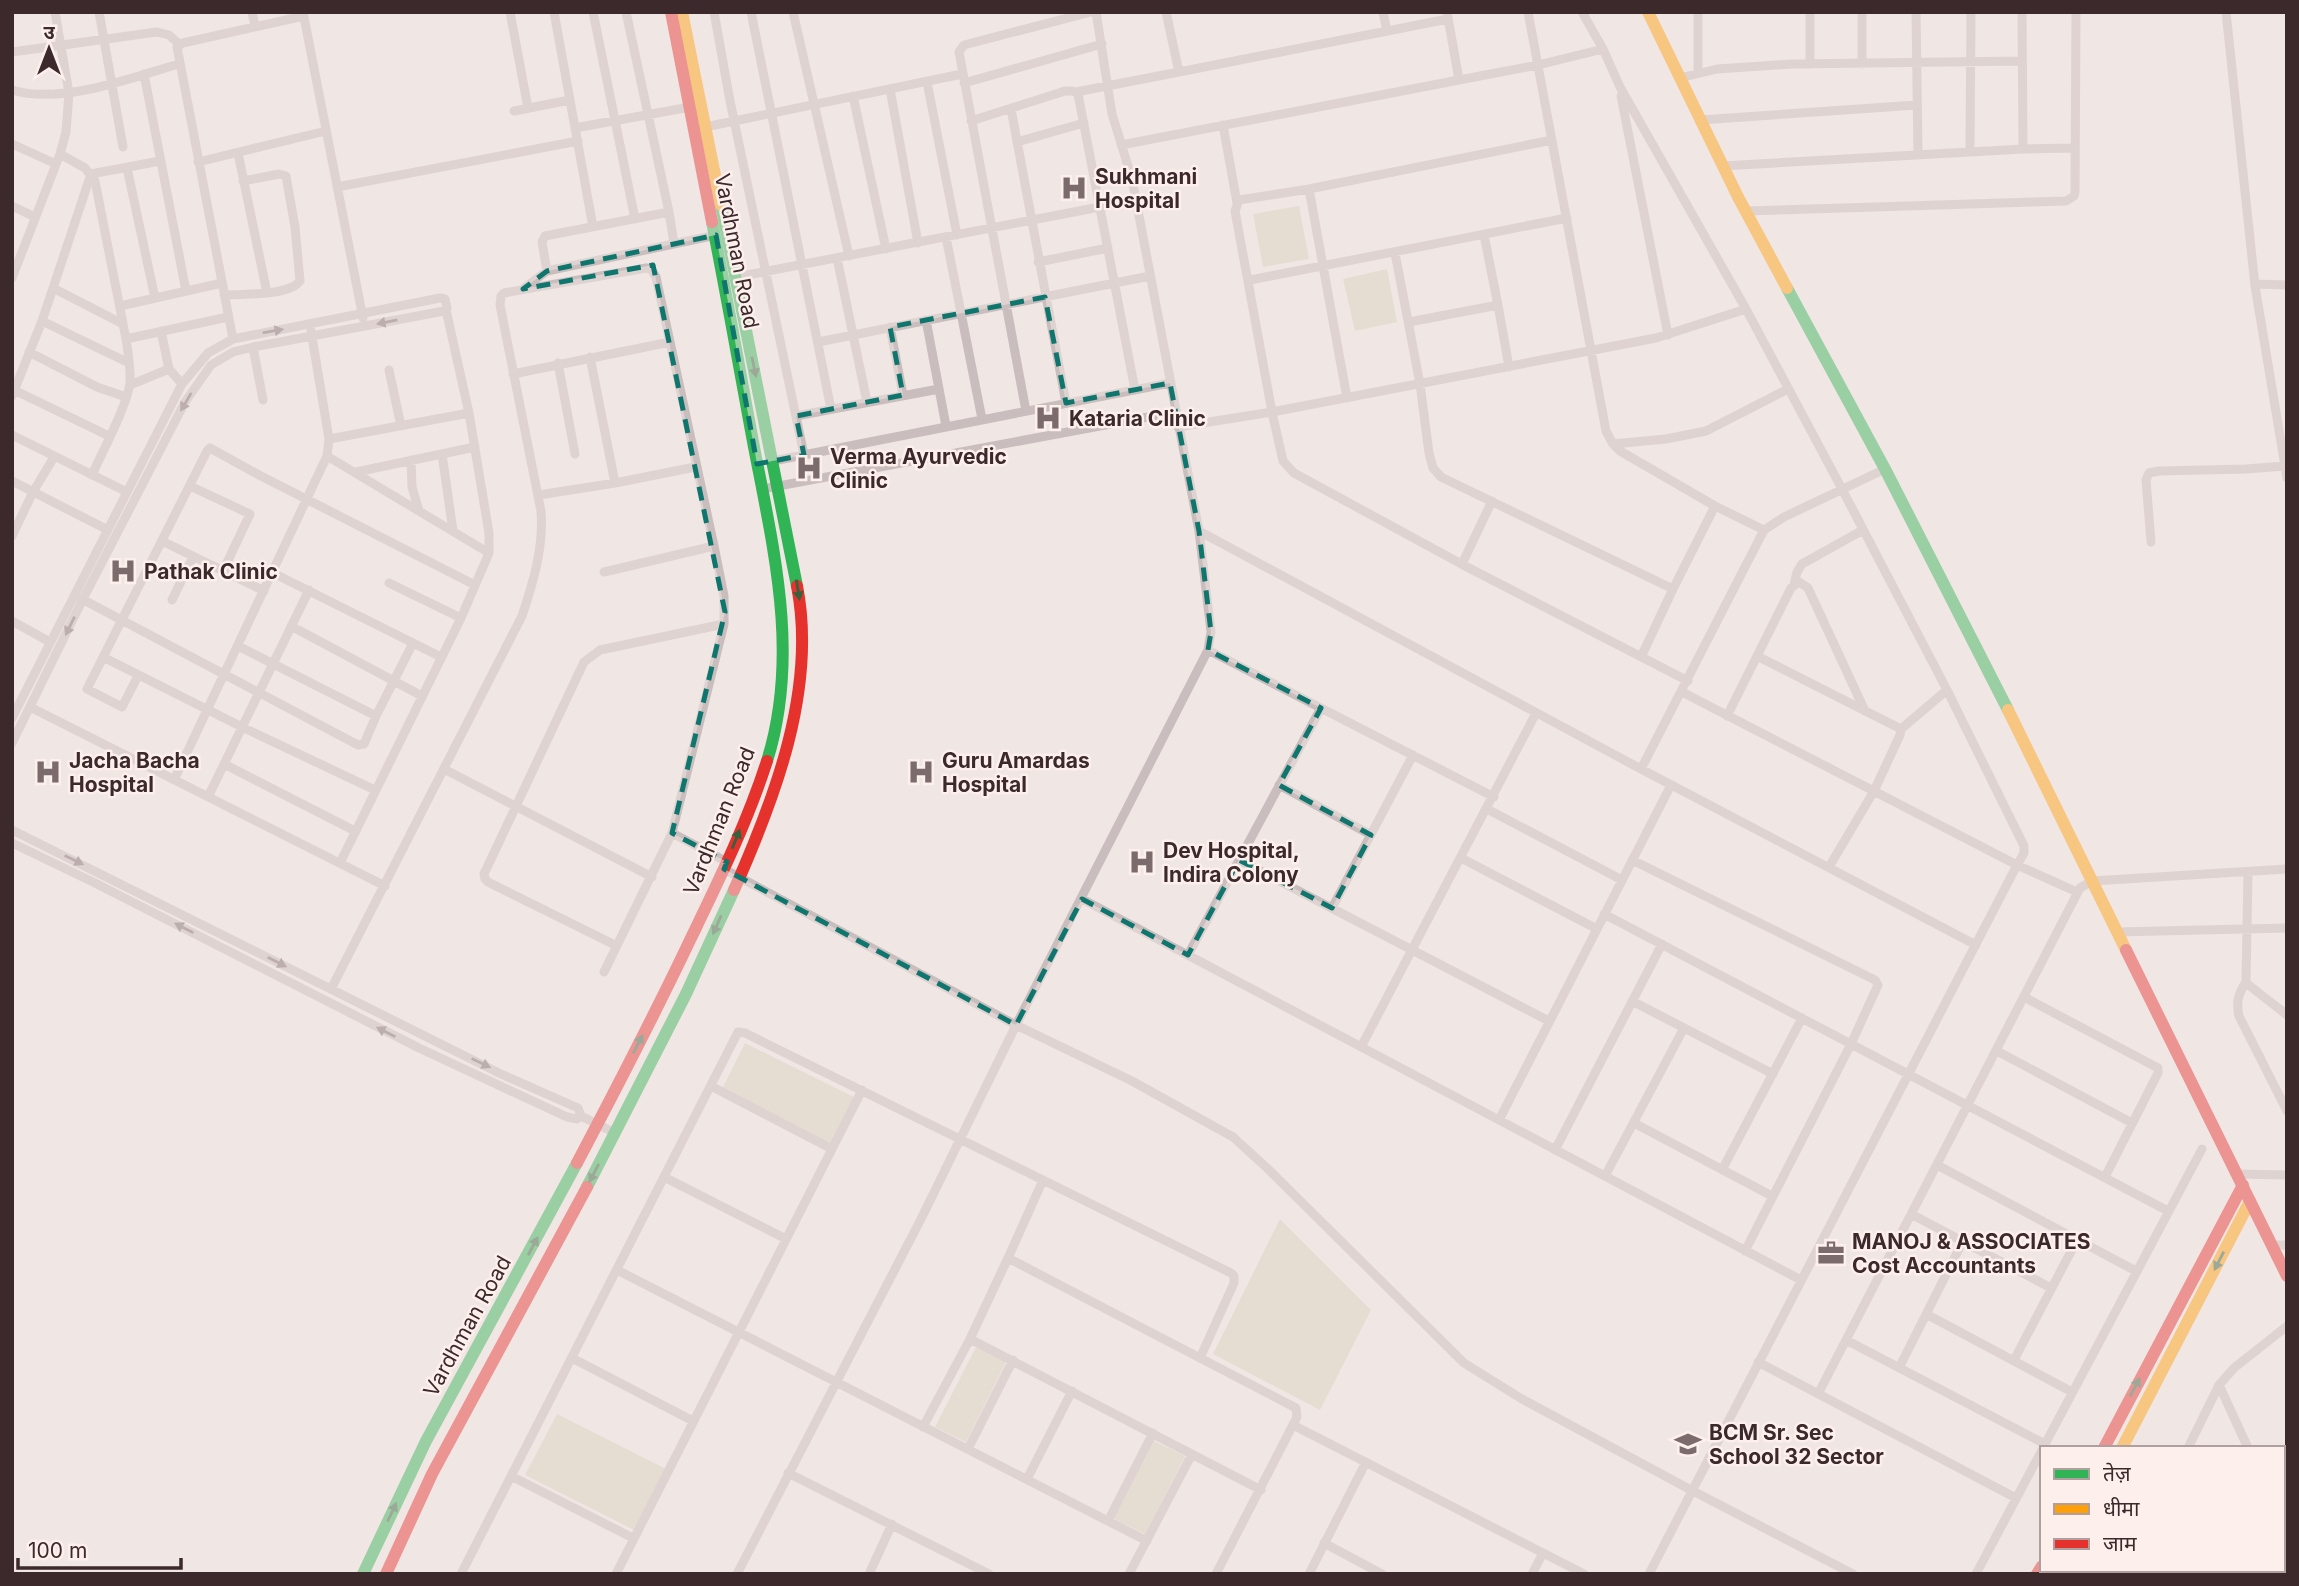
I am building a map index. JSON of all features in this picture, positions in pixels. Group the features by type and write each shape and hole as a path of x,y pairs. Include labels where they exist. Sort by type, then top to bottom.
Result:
{"street":[{"path":"12,278 14,266 58,159 66,132 69,93 55,12"},
{"path":"99,12 123,147"},
{"path":"252,12 255,26"},
{"path":"510,12 528,108"},
{"path":"554,12 593,227"},
{"path":"593,12 635,219"},
{"path":"625,12 649,115 674,243"},
{"name":"Vardhman Road","path":"386,1574 432,1474 687,993 739,878 786,758 798,691 801,606 773,461 716,235 671,12"},
{"name":"Vardhman Road","path":"363,1574 436,1423 598,1124 725,866 762,777 778,715 784,655 780,583 762,489 705,127 682,12"},
{"path":"715,12 734,120 804,455"},
{"path":"751,12 831,409"},
{"path":"793,12 849,256"},
{"path":"737,1574 1208,650 1211,632 1199,531 1132,179 1112,114 1102,44 1093,12 964,46 958,56 1026,411"},
{"path":"1166,12 1179,72"},
{"path":"1383,12 1387,31"},
{"path":"1528,12 1606,431 1620,450 1715,506 1764,530"},
{"path":"1582,12 1620,87 1746,309 1842,489 1947,690 2024,846 2024,853 1649,1574"},
{"path":"1648,12 1722,166 1885,469 1990,674 2287,1276"},
{"path":"1698,12 1698,72"},
{"path":"1810,12 1810,64"},
{"path":"1862,12 1862,64"},
{"path":"1916,12 1918,155"},
{"path":"1970,152 1971,12"},
{"path":"2022,12 2023,149"},
{"path":"1746,211 2066,201 2074,196 2075,192 2076,12"},
{"path":"2226,12 2255,284 2285,451 2287,478"},
{"path":"179,44 304,14 365,327"},
{"path":"971,121 1065,91 1108,87 1387,31 1448,16 1459,80"},
{"path":"12,52 164,33 179,44"},
{"path":"179,44 179,64 233,339"},
{"path":"705,127 927,82 963,79 1102,44"},
{"path":"1121,145 1538,65 1603,49"},
{"path":"1680,78 1698,72 1728,68 2021,61"},
{"path":"12,90 38,95 69,93 179,64"},
{"path":"144,74 186,291"},
{"path":"927,82 957,235"},
{"path":"1620,87 1668,335"},
{"path":"890,89 918,243"},
{"path":"1076,92 1135,390"},
{"path":"853,96 886,249"},
{"path":"514,111 570,100"},
{"path":"1700,120 1917,105"},
{"path":"575,128 690,107"},
{"path":"1011,108 1066,403"},
{"path":"1017,142 1084,123"},
{"path":"1223,125 1272,412 1283,461 1290,470 1462,564 1688,681"},
{"path":"198,162 327,131"},
{"path":"337,187 578,141"},
{"path":"1237,203 1552,141"},
{"path":"12,144 81,165 91,174 97,189 126,339 130,384 92,475"},
{"path":"1722,166 2075,148"},
{"path":"237,153 267,293"},
{"path":"91,174 160,161"},
{"path":"127,168 155,298"},
{"path":"91,174 42,321 13,393 109,436"},
{"path":"224,296 267,293 295,287 300,281 288,178 279,174 243,181"},
{"path":"1309,189 1347,398"},
{"path":"729,278 1136,200"},
{"path":"12,206 35,217"},
{"path":"547,271 543,237 669,212"},
{"path":"1250,281 1567,218"},
{"path":"523,289 547,271 716,235"},
{"path":"1484,235 1508,367"},
{"path":"946,237 982,419"},
{"path":"1038,262 1108,248"},
{"path":"1395,253 1433,468 1447,481 1673,589"},
{"path":"837,258 867,402"},
{"path":"331,989 525,607 534,577 542,532 539,495 500,300 504,293 643,267 650,269 656,277 724,596 724,624 672,833 604,972"},
{"path":"818,342 1150,276"},
{"path":"120,306 222,283"},
{"path":"2255,284 2287,285"},
{"path":"53,288 123,324"},
{"path":"12,743 127,492 182,384 208,353 233,339 441,298 447,303 446,310 469,413 489,533 489,553 461,618 340,863"},
{"path":"1409,322 1498,305"},
{"path":"1178,427 1272,412 1592,351 1668,335 1746,309"},
{"path":"12,718 50,642 79,597 185,402 211,365 222,357 253,347 446,310"},
{"path":"126,339 229,317"},
{"path":"926,320 946,426"},
{"path":"42,321 129,363"},
{"path":"174,780 327,456 329,439 310,324"},
{"path":"890,327 903,395"},
{"path":"161,331 169,369 182,384"},
{"path":"513,374 670,342"},
{"path":"253,347 262,400"},
{"path":"29,352 97,387 126,397"},
{"path":"590,357 615,483"},
{"path":"558,363 575,454"},
{"path":"130,384 169,369"},
{"path":"389,370 401,426"},
{"path":"773,461 1170,383"},
{"path":"796,416 939,388"},
{"path":"1614,444 1666,439 1706,431 1788,389"},
{"path":"762,489 1175,412"},
{"path":"329,439 469,413"},
{"path":"12,435 127,492"},
{"path":"356,472 475,447"},
{"path":"138,676 122,707 89,691 88,687 121,620 207,451 211,448 475,585"},
{"path":"442,454 453,531"},
{"path":"327,456 489,553"},
{"path":"12,536 33,492 54,457"},
{"path":"411,460 412,487 419,511"},
{"path":"2151,541 2146,480 2149,473 2285,466"},
{"path":"539,495 695,467"},
{"path":"1641,769 1764,530 1784,517 1885,469"},
{"path":"12,481 108,530"},
{"path":"190,486 250,514 223,571"},
{"path":"1462,564 1492,501"},
{"path":"1641,657 1715,506"},
{"path":"1727,716 1794,585 1802,564 1863,530"},
{"path":"1199,531 1671,785 1976,945"},
{"path":"162,541 264,591"},
{"path":"604,572 714,546"},
{"path":"172,600 193,557"},
{"path":"272,573 441,657"},
{"path":"1794,585 1800,582 1808,588 1865,711"},
{"path":"389,583 461,618"},
{"path":"208,797 309,590"},
{"path":"79,597 358,745 363,744 413,643"},
{"path":"12,621 50,642"},
{"path":"617,946 485,880 484,874 584,662 600,650 724,624"},
{"path":"292,626 422,696"},
{"path":"238,646 376,716"},
{"path":"1208,650 1494,797"},
{"path":"1757,656 1901,729"},
{"path":"103,657 375,790"},
{"path":"1829,867 1874,791 1901,729 1947,690"},
{"path":"1682,692 2017,865 2077,892"},
{"path":"30,707 385,886"},
{"path":"1188,955 1321,708"},
{"path":"1361,1047 1536,713"},
{"path":"1332,908 1413,755"},
{"path":"224,764 355,831"},
{"path":"444,769 652,877"},
{"path":"1279,785 1371,835"},
{"path":"1499,1120 1671,785"},
{"path":"1487,809 1622,880"},
{"path":"12,830 501,1074 578,1108 581,1116 615,1133"},
{"path":"672,833 725,866 739,878 1016,1025 1132,1081 1233,1137 1465,1363 1522,1399 1853,1574"},
{"path":"12,843 419,1048 567,1117 577,1119 581,1116"},
{"path":"1461,858 1597,929"},
{"path":"1239,860 1549,1021"},
{"path":"1632,860 1875,981 1878,985 1851,1044 1745,1251"},
{"path":"1818,1394 2077,892 2092,881 2287,869"},
{"path":"2248,872 2246,982 2238,996 2237,1006 2239,1016 2286,1109"},
{"path":"1082,899 1801,1280"},
{"path":"1604,914 2168,1211"},
{"path":"2116,932 2287,928"},
{"path":"1555,1150 1662,944"},
{"path":"2246,982 2287,1015"},
{"path":"2024,997 2158,1068 2158,1073 2105,1177"},
{"path":"1632,1001 1773,1074"},
{"path":"1722,1170 1802,1018"},
{"path":"1605,1175 1684,1028"},
{"path":"461,1574 738,1032 742,1031 862,1090 1234,1276 1234,1283 1199,1357"},
{"path":"1997,1051 2132,1123"},
{"path":"710,1086 832,1149"},
{"path":"616,1574 862,1090"},
{"path":"1634,1123 1772,1196"},
{"path":"2044,1446 2202,1149"},
{"path":"1937,1165 2136,1271"},
{"path":"2240,1179 2287,1175"},
{"path":"664,1177 786,1239"},
{"path":"2105,1446 2240,1179"},
{"path":"923,1427 970,1339 1043,1180"},
{"path":"2123,1446 2250,1200"},
{"path":"1911,1214 2052,1288"},
{"path":"2014,1360 2077,1240"},
{"path":"1899,1368 1963,1241"},
{"path":"2272,1245 2287,1245"},
{"path":"1008,1258 1293,1405 1298,1412 1261,1490 1216,1574"},
{"path":"617,1270 1147,1541"},
{"path":"1926,1314 2072,1392"},
{"path":"2189,1446 2219,1385 2234,1367 2287,1326"},
{"path":"970,1339 1261,1490"},
{"path":"1846,1340 2041,1446"},
{"path":"572,1357 693,1421"},
{"path":"968,1450 1013,1360"},
{"path":"1758,1362 2016,1498"},
{"path":"2219,1385 2247,1446"},
{"path":"1027,1479 1072,1391"},
{"path":"1293,1425 1584,1574"},
{"path":"1108,1521 1153,1433"},
{"path":"1976,1574 2040,1453"},
{"path":"1129,1574 1192,1454"},
{"path":"1309,1574 1366,1462"},
{"path":"788,1473 989,1574"},
{"path":"511,1476 633,1538"},
{"path":"869,1574 892,1524"},
{"path":"1324,1543 1382,1574"},
{"path":"1532,1574 1543,1553"}],"highlighted area":[{"path":"716,235 757,464 804,455 796,416 903,395 890,327 1045,297 1066,403 1170,383 1199,531 1211,632 1208,650 1321,708 1279,785 1371,835 1332,908 1239,860 1188,955 1082,899 1016,1025 724,869 727,862 672,833 725,612 653,265 523,289 547,271"}],"shaded area":[{"path":"1299,206 1309,259 1263,267 1253,214"},
{"path":"1387,269 1397,322 1355,331 1343,279"},
{"path":"745,1043 854,1097 829,1147 720,1093"},
{"path":"1280,1219 1371,1310 1320,1410 1213,1354"},
{"path":"976,1347 1006,1362 966,1442 935,1427"},
{"path":"557,1414 668,1470 636,1531 525,1475"},
{"path":"1154,1441 1185,1456 1145,1534 1114,1519"}],"traffic: fast":[{"path":"721,205 797,586"},
{"path":"712,222 776,564 783,643 782,682 777,722 767,761"},
{"path":"1787,288 1885,469 2008,710"},
{"path":"587,1187 686,994 734,890"},
{"path":"363,1574 426,1441 577,1163"}],"traffic: slow":[{"path":"682,12 721,205"},
{"path":"1648,12 1738,197 1787,288"},
{"path":"2008,710 2126,950"},
{"path":"2123,1446 2250,1201"}],"traffic: jam":[{"path":"671,12 712,222"},
{"path":"734,890 777,780 797,703 802,625 797,586"},
{"path":"577,1163 712,895 742,829 767,761"},
{"path":"2126,950 2287,1276"},
{"path":"2105,1446 2243,1185"},
{"path":"386,1574 432,1474 587,1187"},
{"path":"2037,1574 2040,1569"}],"place":[{"name":"Sukhmani Hospital","path":"1074,188"},
{"name":"Kataria Clinic","path":"1048,418"},
{"name":"Verma Ayurvedic Clinic","path":"809,468"},
{"name":"Pathak Clinic","path":"123,571"},
{"name":"Jacha Bacha Hospital","path":"48,772"},
{"name":"Guru Amardas Hospital","path":"921,772"},
{"name":"Dev Hospital, Indira Colony","path":"1142,862"},
{"name":"MANOJ & ASSOCIATES Cost Accountants","path":"1831,1253"},
{"name":"BCM Sr. Sec School 32 Sector","path":"1688,1444"}]}
